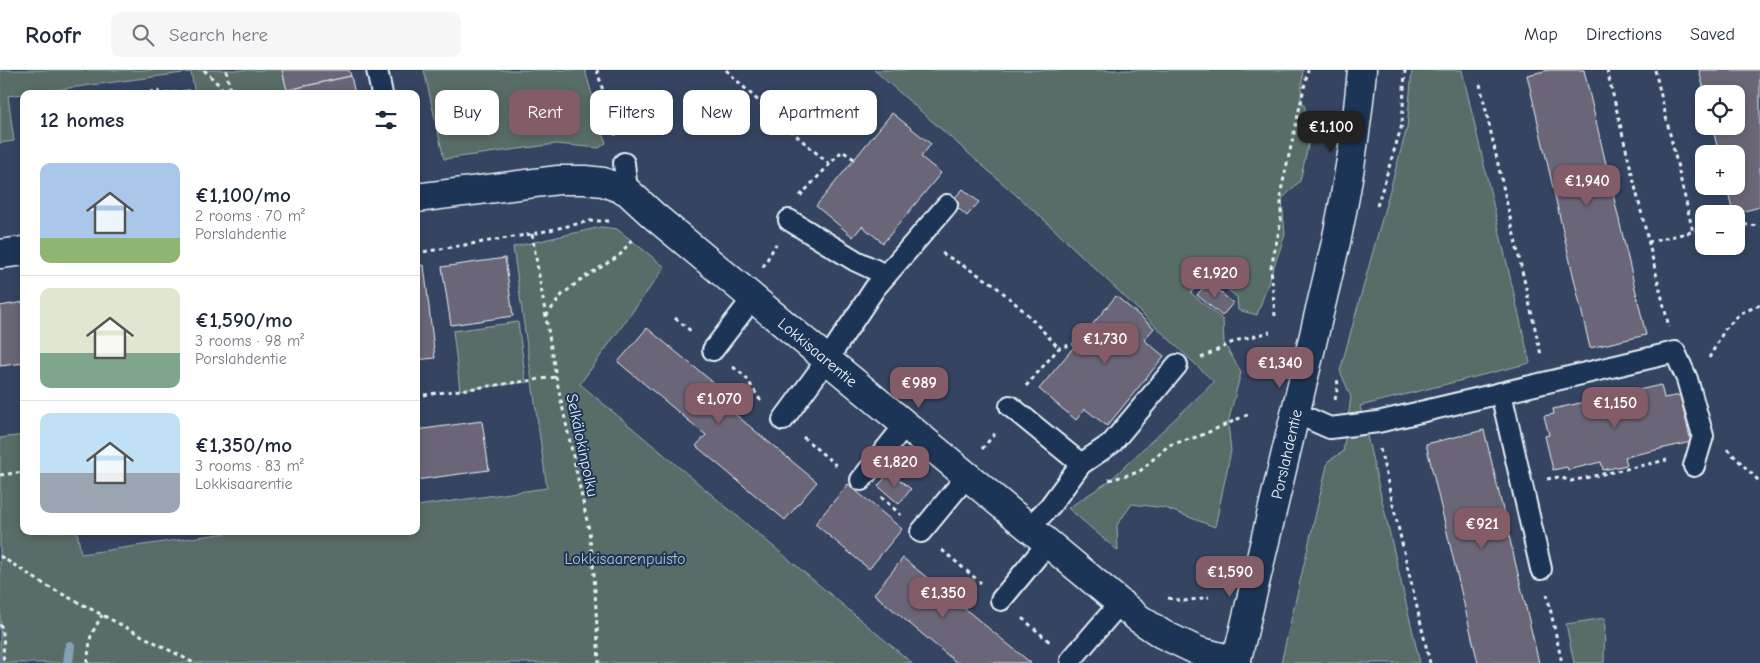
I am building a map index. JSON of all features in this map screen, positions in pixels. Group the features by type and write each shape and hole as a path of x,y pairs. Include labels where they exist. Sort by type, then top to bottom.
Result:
{"street":[{"name":"Porslahdentie","path":"1236,662 1296,413 1345,197 1357,119 1362,70"},
{"name":"Lokkisaarentie","path":"420,197 558,180 603,182 627,191 653,215 1138,618 1162,634 1198,651 1236,662"},
{"path":"0,254 20,252"}],"lane":[{"path":"377,70 381,90"},
{"path":"624,163 627,191"},
{"path":"783,420 827,360 875,288 947,205"},
{"path":"789,220 856,261 886,275"},
{"path":"713,350 753,298"},
{"path":"1296,413 1330,428 1378,422 1675,352 1687,379 1698,451"},
{"path":"1001,600 1039,536 1050,506 1081,464 1112,443 1177,364"},
{"path":"1501,393 1541,568"},
{"path":"1010,406 1081,464"},
{"path":"861,480 905,425"},
{"path":"921,532 967,476"},
{"path":"1071,660 1120,603"}],"path":[{"path":"204,70 226,90"},
{"path":"226,70 229,90"},
{"path":"597,70 624,163"},
{"path":"726,70 773,115 829,164"},
{"path":"1275,316 1271,268 1281,222 1281,191 1308,70"},
{"path":"1607,70 1675,352"},
{"path":"1648,242 1693,232 1655,70"},
{"path":"1480,84 1548,382"},
{"path":"420,252 532,234 590,221 619,222"},
{"path":"1745,225 1760,226"},
{"name":"Selkälokinpolku","path":"532,234 556,377 589,530 594,574 599,663"},
{"path":"546,316 562,295 580,280 619,256 636,234"},
{"path":"917,239 992,283 1059,348"},
{"path":"1687,379 1702,368 1725,329 1741,313 1760,305"},
{"path":"1177,364 1188,364 1235,341 1270,332"},
{"path":"981,450 999,429 1010,406 1059,348 1077,343"},
{"path":"420,395 556,377"},
{"path":"1108,480 1139,472 1169,445 1200,436 1249,414"},
{"path":"1559,477 1571,481 1698,451 1717,438 1760,482"},
{"path":"1378,439 1430,663"},
{"path":"0,475 20,472"},
{"path":"0,556 47,586 194,663"},
{"path":"1541,568 1562,663"},
{"path":"87,663 91,635 102,616"},
{"path":"0,624 4,632 2,639 4,663"}],"green space":[{"path":"0,70 282,70 287,90 194,90 191,72 54,90 20,90 20,94 8,96 14,141 0,143"},
{"path":"424,70 585,70 591,90 590,135 604,135 606,143 599,148 556,144 444,159 439,135 499,135 499,90 435,90 435,119"},
{"path":"874,70 1303,70 1301,97 1312,128 1300,181 1282,199 1285,235 1257,315 1238,310 1237,297 1209,275 1191,293 1223,320 1224,343 1241,372 1228,423 1231,451 1215,527 1165,508 1132,504 1117,525 1118,551 1068,508 1108,482 1214,382 1042,218"},
{"path":"1412,70 1462,70 1530,363 1360,406 1420,663 1281,663 1328,461 1343,452 1351,397 1340,371 1407,128"},
{"name":"Lokkisaarenpuisto","path":"601,227 617,229 665,267 580,384 912,663 0,663 0,438 20,436 20,535 78,535 81,554 212,535 420,535 420,505 547,488 513,247"},
{"path":"518,322 526,382 460,390 453,331"},
{"path":"1605,618 1604,663 1574,663 1566,624"}],"building":[{"path":"282,70 349,70 351,76 287,90"},
{"path":"1549,70 1584,70 1646,335 1590,348 1527,75"},
{"path":"1699,70 1760,70 1760,207 1745,211 1745,205 1731,205 1729,195 1745,195 1745,145 1717,145 1714,135 1745,135 1745,85 1703,85"},
{"path":"351,76 354,90 297,90 297,88"},
{"path":"892,113 931,144 921,157 941,173 883,243 862,226 853,237 816,206 874,135 877,135 877,131"},
{"path":"963,189 979,202 967,216 951,202"},
{"path":"505,258 513,316 451,325 442,267"},
{"path":"424,265 435,358 420,360 420,266"},
{"path":"1208,282 1233,303 1222,316 1197,295"},
{"path":"1116,296 1154,328 1144,340 1164,356 1107,426 1085,409 1076,420 1039,389"},
{"path":"20,303 20,364 0,366 0,306"},
{"path":"647,328 737,402 730,410 817,482 785,520 696,446 706,435 618,362"},
{"path":"1661,385 1664,398 1680,395 1691,442 1625,457 1627,465 1603,470 1601,462 1568,470 1567,467 1553,470 1545,436 1549,435 1544,416 1554,414 1553,409"},
{"path":"482,421 489,470 420,479 420,429"},
{"path":"1484,430 1539,663 1478,663 1426,444"},
{"path":"890,472 911,489 899,504 878,486"},
{"path":"848,484 902,529 869,569 815,524"},
{"path":"903,558 1031,663 957,663 874,594"}],"waterway":[{"path":"68,663 70,646"}]}
